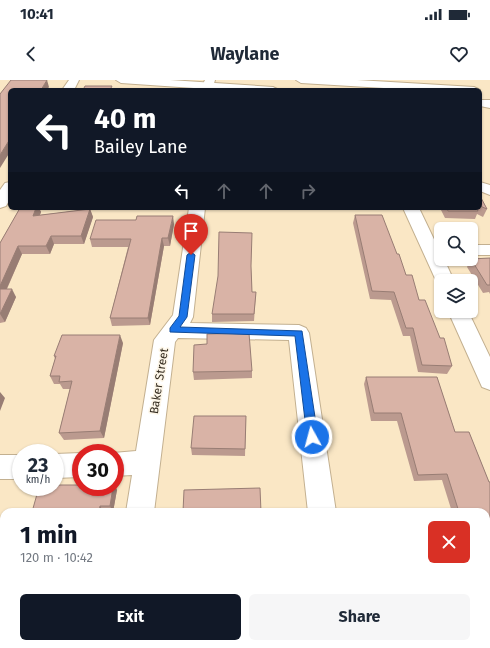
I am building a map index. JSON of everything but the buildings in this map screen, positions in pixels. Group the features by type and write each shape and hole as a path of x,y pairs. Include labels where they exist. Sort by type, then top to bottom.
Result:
{"main road":[{"path":"121,80 247,88"},
{"path":"300,80 444,88"},
{"path":"0,204 8,190"},
{"name":"Baker Street","path":"140,508 165,340 183,317 197,210"},
{"path":"412,210 434,248"},
{"path":"478,250 490,250"},
{"path":"461,318 490,381"},
{"path":"173,330 299,333 321,508"},
{"path":"124,464 146,463"},
{"path":"0,467 12,467"}],"route":[{"path":"191,255 183,317 173,330 299,333 312,437"}]}
